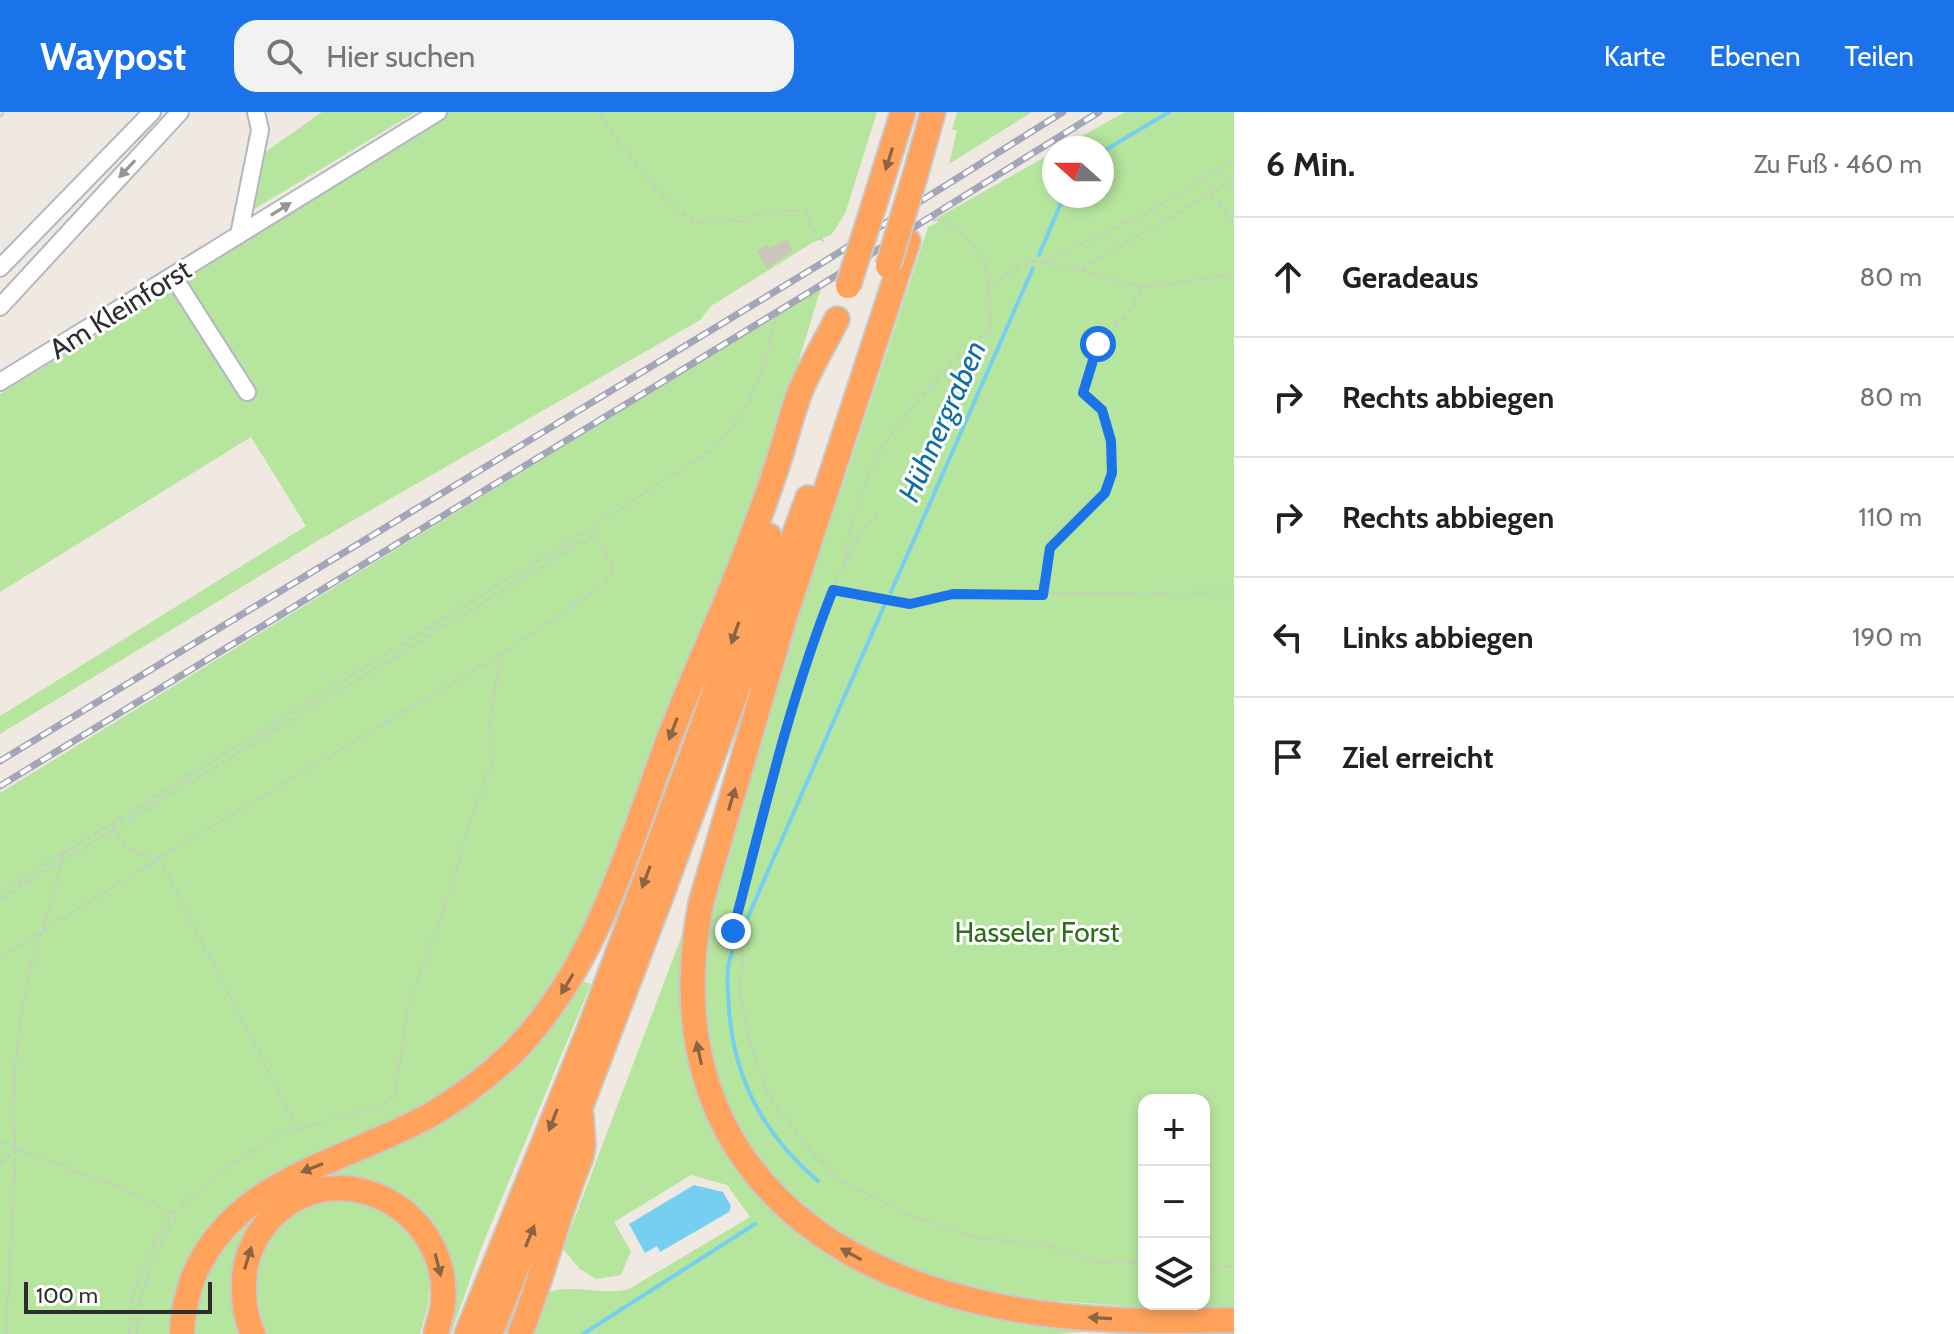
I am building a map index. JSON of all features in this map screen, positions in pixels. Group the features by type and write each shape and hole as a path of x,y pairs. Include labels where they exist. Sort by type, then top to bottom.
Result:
{"highway":[{"path":"467,1334 590,1028 702,728 767,543 903,112"},
{"path":"933,112 908,241 784,619 701,903 694,938 692,973 693,1020 699,1058 712,1102 734,1146 788,1211 845,1252 872,1266 942,1293 1044,1314 1234,1322"},
{"path":"490,1334 761,628 888,266 923,173 940,140 940,112"},
{"path":"182,1334 189,1289 200,1260 223,1227 252,1201 294,1175 384,1138 464,1093 531,1033 561,995 603,914 674,724 753,533 802,386 837,319"},
{"path":"520,1334 554,1226 581,1157 580,1106"},
{"path":"253,1334 243,1298 245,1266 254,1241 272,1216 297,1198 322,1189 345,1187 381,1195 404,1210 434,1249 442,1280 443,1303 436,1334"},
{"path":"1129,1334 1234,1322"}],"street":[{"path":"0,268 152,112"},
{"path":"0,307 180,112"},
{"path":"239,235 260,130 256,112"},
{"name":"Am Kleinforst","path":"0,382 438,112"},
{"path":"173,276 247,392"}],"path":[{"path":"0,117 5,112"},
{"path":"599,112 668,202 696,223 720,218 745,222 769,212 806,212 815,233 826,243"},
{"path":"1040,264 1147,213 1234,160"},
{"path":"1081,270 1234,179"},
{"path":"1210,194 1234,224"},
{"path":"843,567 852,520 876,455 950,364 991,329 989,288 983,257 960,231 939,218 933,221"},
{"path":"989,288 1027,259 1081,270 1143,288 1234,274"},
{"path":"1043,595 1050,548 1105,493 1112,473 1111,441 1102,410 1083,393 1098,344 1131,310 1143,288"},
{"path":"0,892 594,526 712,449 731,430 749,401 767,358 772,327 777,318"},
{"path":"878,512 843,567 816,632 785,731 733,931 744,960 739,985 748,1039 770,1097 812,1152 843,1182 907,1214 978,1238 1040,1244 1099,1262 1138,1263"},
{"path":"0,957 159,858 501,654 610,579 612,567 594,526"},
{"path":"0,899 598,533"},
{"path":"833,590 910,604 953,594 1234,592"},
{"path":"129,1334 132,1298 139,1275 172,1214 259,1146 298,1129 387,1103 395,1095 408,1007 491,766 490,718 501,654"},
{"path":"111,823 123,843 137,855 159,858 298,1129"},
{"path":"6,1334 16,1148 17,1055 31,965 62,854"},
{"path":"0,1142 136,1194 172,1214 175,1219 144,1279 136,1334"},
{"path":"0,1164 16,1148"},
{"path":"1210,1265 1234,1267"}],"green space":[{"path":"322,112 416,112 251,211 264,153"},
{"path":"447,112 877,112 845,214 831,235 812,243 711,306 700,320 319,540 0,734 0,716 306,526 251,437 0,592 0,394 179,284"},
{"path":"957,112 1032,112 949,164 957,131 952,129"},
{"name":"Hasseler Forst","path":"1125,112 1234,112 1234,1307 1210,1308 1210,1094 1138,1094 1138,1307 1014,1298 961,1287 889,1264 840,1237 777,1188 729,1108 707,1044 702,979 711,921 737,811 810,569 843,485 928,227 937,223 937,218 1042,159 1042,208 1114,208 1114,136 1082,136"},
{"path":"821,288 769,458 726,583 600,895 564,975 591,984 482,1246 451,1334 445,1334 430,1276 428,1305 420,1334 0,1334 0,793"},
{"path":"682,935 725,1144 870,1271 1140,1327 1058,1334 528,1334 546,1293 566,1289 629,1289 750,1217 727,1185 691,1175 614,1222 631,1251 621,1275 596,1279 580,1269 563,1249"}],"water":[{"path":"694,1185 723,1192 731,1206 729,1212 660,1252 657,1246 645,1253 629,1224"}],"building":[{"path":"786,241 792,251 767,267 758,251 767,246 769,250"}],"waterway":[{"name":"Hühnergraben","path":"1114,145 1169,112"},
{"name":"Hühnergraben","path":"1039,255 1059,208"},
{"name":"Hühnergraben","path":"891,592 1033,268"},
{"name":"Hühnergraben","path":"740,935 885,604"},
{"name":"Hühnergraben","path":"732,952 728,973 729,1008 737,1059 745,1082 767,1125 818,1181"},
{"name":"Hühnergraben","path":"583,1334 755,1224"}],"railway":[{"path":"0,761 822,263 1063,112"},
{"path":"0,786 1099,112"}],"route":[{"path":"733,931 785,731 816,632 833,590 910,604 953,594 1043,595 1050,548 1105,493 1112,473 1111,441 1102,410 1083,393 1098,344"}]}
